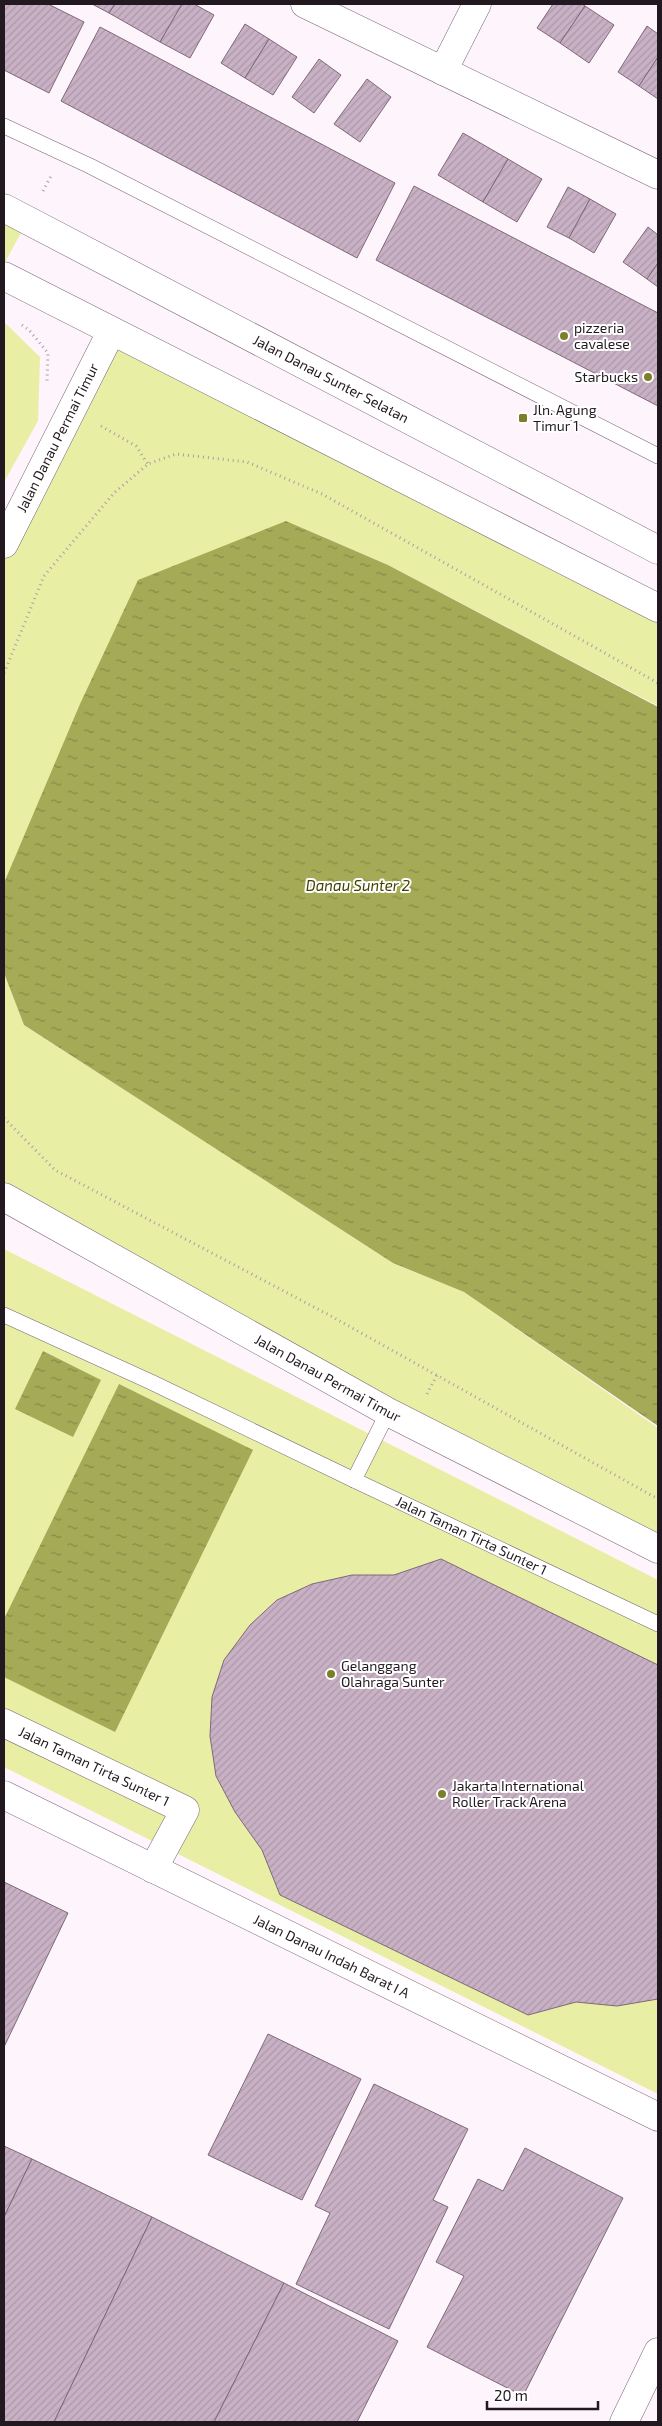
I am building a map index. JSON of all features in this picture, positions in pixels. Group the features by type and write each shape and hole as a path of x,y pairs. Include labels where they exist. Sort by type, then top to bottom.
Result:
{"street":[{"path":"305,4 658,175"},
{"path":"443,71 477,4"},
{"name":"Jalan Danau Sunter Selatan","path":"4,208 658,550"},
{"path":"4,276 658,608"},
{"name":"Jalan Danau Permai Timur","path":"4,544 111,332"},
{"name":"Jalan Danau Permai Timur","path":"4,1197 388,1412 658,1549"},
{"name":"Jalan Taman Tirta Sunter 1","path":"4,1724 185,1810 153,1869"},
{"name":"Jalan Danau Indah Barat I A","path":"4,1795 658,2117"},
{"path":"624,2422 658,2352"}],"lane":[{"path":"4,126 63,154 658,456"},
{"name":"Jalan Taman Tirta Sunter 1","path":"4,1315 151,1382 658,1624"},
{"path":"354,1480 388,1412"}],"path":[{"path":"28,220 63,154"},
{"path":"16,321 29,330 48,353 48,379 44,392 136,446 148,464"},
{"path":"4,674 44,576 114,493 148,464 176,454 247,462 322,494 658,683"},
{"path":"4,1118 55,1170 329,1315 658,1499"}],"shaded area":[{"path":"4,208 28,220 4,264"},
{"path":"4,322 40,357 38,421 4,482"},
{"path":"111,332 658,614 658,706 388,565 286,521 4,884 4,544"},
{"path":"4,973 24,1025 393,1263 464,1292 658,1428 658,1549 4,1196"},
{"name":"Gelanggang Olahraga Sunter","path":"4,1249 658,1580 658,2094 4,1767"}],"water":[{"name":"Danau Sunter 2","path":"286,521 388,565 658,707 658,1426 464,1292 393,1263 24,1025 4,973 4,883 80,704 138,580"},
{"path":"43,1351 101,1380 73,1437 15,1409"},
{"path":"119,1384 253,1450 115,1732 4,1677 4,1619"}],"building":[{"path":"4,4 48,4 84,22 49,93 4,70"},
{"path":"92,4 115,4 109,13"},
{"path":"115,4 182,4 160,42 109,13"},
{"path":"182,4 194,4 214,15 190,58 160,42"},
{"path":"553,4 582,4 585,6 560,43 537,28"},
{"path":"585,6 614,25 589,63 560,43"},
{"path":"245,24 269,39 245,78 221,63"},
{"path":"647,26 658,34 658,57 639,86 618,72"},
{"path":"100,27 395,183 357,258 61,101"},
{"path":"269,39 297,57 273,95 245,78"},
{"path":"658,57 658,99 639,86"},
{"path":"319,59 341,75 314,113 292,97"},
{"path":"367,79 391,97 360,142 334,124"},
{"path":"463,133 508,159 483,202 438,175"},
{"path":"508,159 542,179 517,222 483,202"},
{"path":"414,186 658,313 658,406 376,260"},
{"path":"568,187 590,199 569,238 547,227"},
{"path":"590,199 616,214 594,253 569,238"},
{"path":"648,227 658,235 658,263 647,279 623,262"},
{"path":"658,263 658,287 647,279"},
{"name":"Jakarta International Roller Track Arena","path":"441,1559 658,1665 658,1999 617,2006 576,2002 528,2015 280,1895 262,1850 235,1812 216,1776 210,1736 212,1697 224,1660 250,1625 277,1600 312,1584 352,1575 394,1575"},
{"path":"4,1882 68,1913 4,2047"},
{"path":"268,2034 361,2079 302,2200 208,2155"},
{"path":"374,2084 468,2129 433,2200 448,2207 389,2329 296,2284 330,2213 315,2206"},
{"path":"4,2146 32,2159 4,2217"},
{"path":"525,2148 623,2198 523,2396 427,2347 464,2276 436,2262 478,2179 503,2191"},
{"path":"32,2159 152,2217 54,2422 4,2422 4,2217"},
{"path":"152,2217 284,2283 214,2422 54,2422"},
{"path":"284,2283 398,2341 357,2422 214,2422"}],"place":[{"name":"pizzeria cavalese","path":"564,336"},
{"name":"Starbucks","path":"648,377"},
{"name":"Jln. Agung Timur 1","path":"523,418"},
{"name":"Gelanggang Olahraga Sunter","path":"331,1674"},
{"name":"Jakarta International Roller Track Arena","path":"442,1794"}]}
